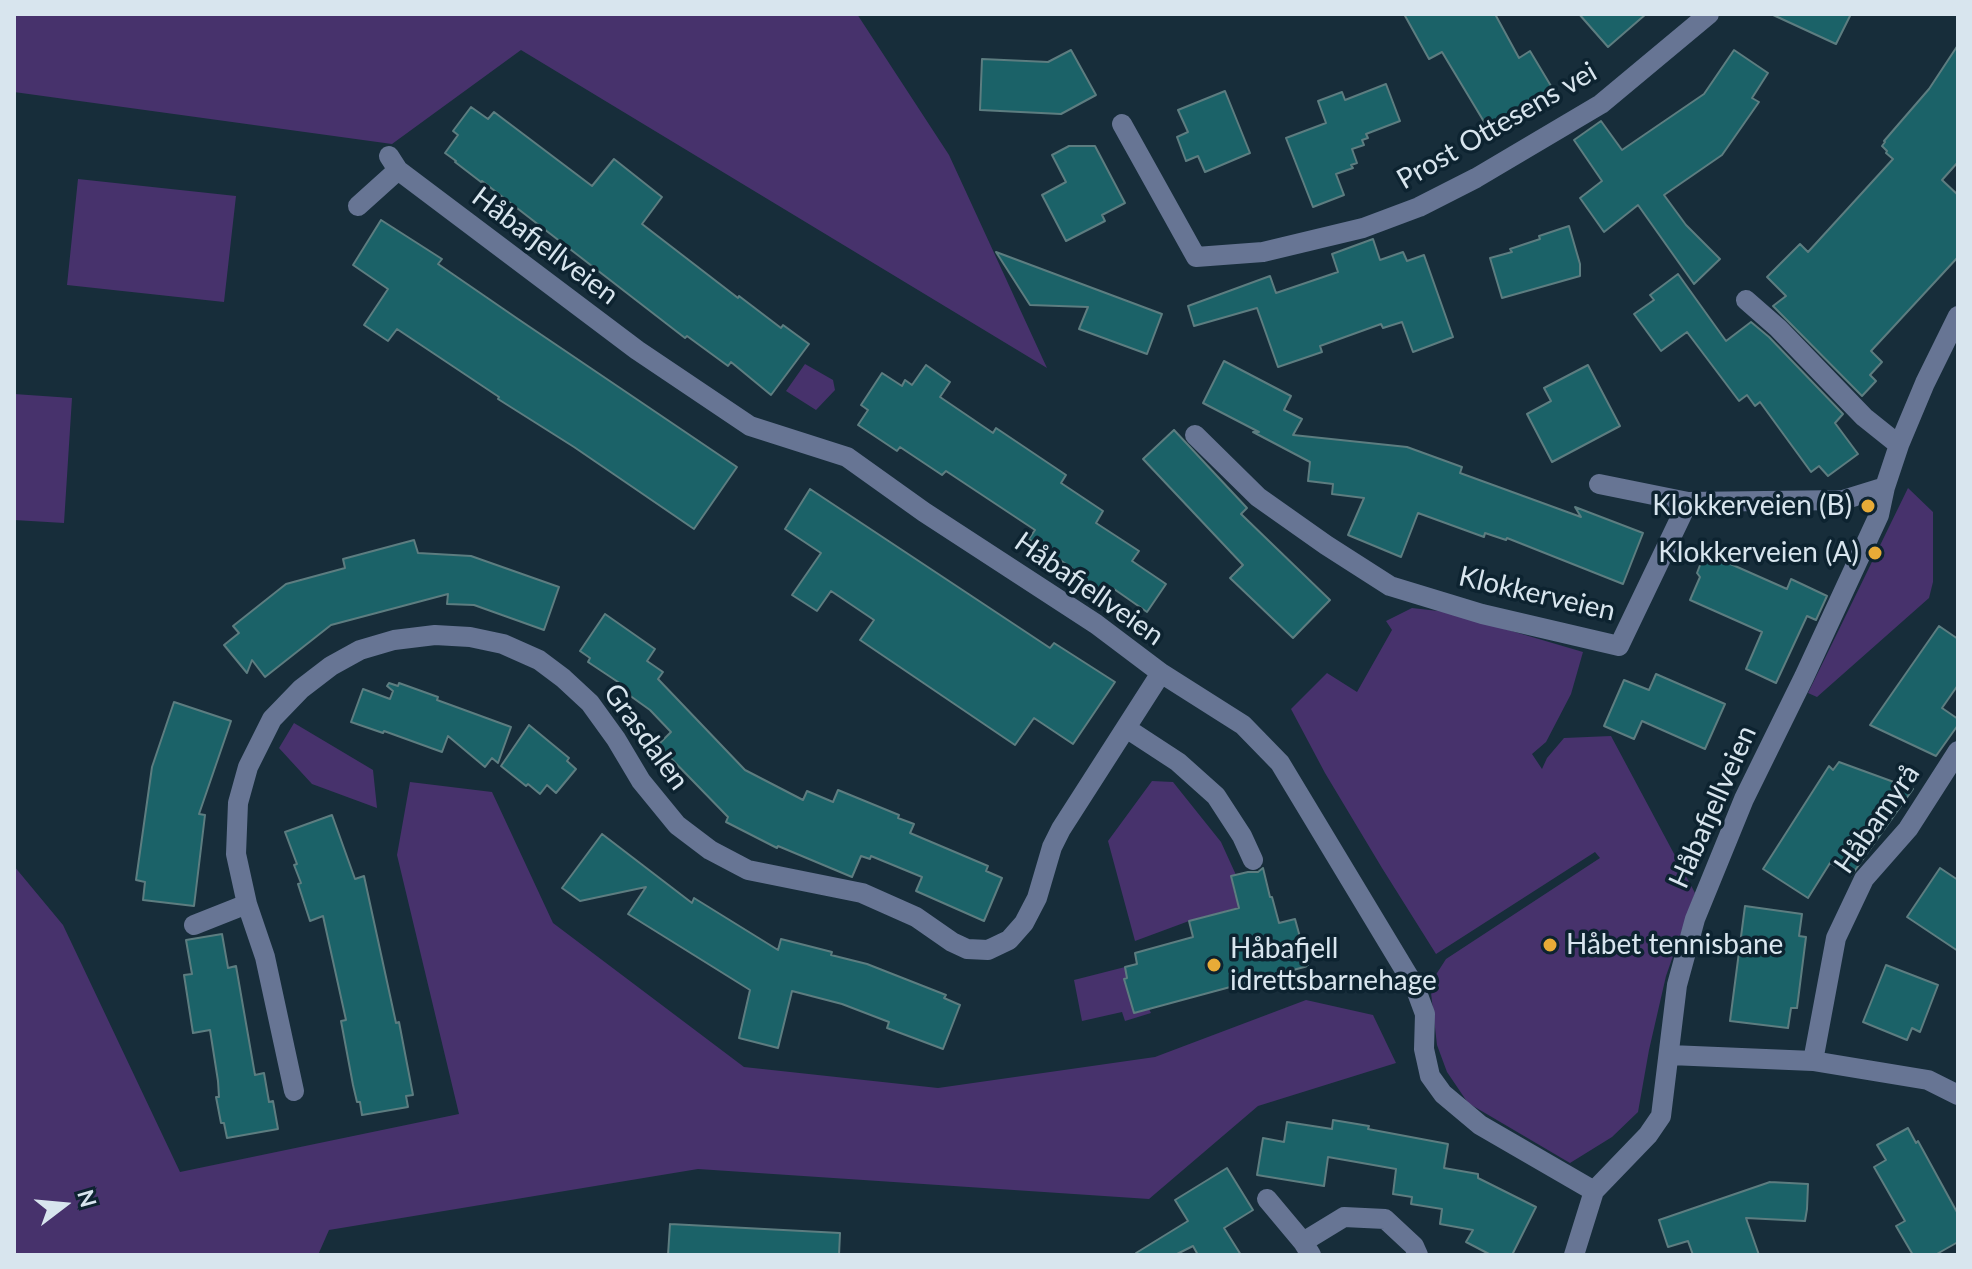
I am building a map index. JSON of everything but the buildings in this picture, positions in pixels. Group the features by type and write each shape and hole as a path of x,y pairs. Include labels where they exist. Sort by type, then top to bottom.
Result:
{"street":[{"name":"Prost Ottesens vei","path":"1122,124 1196,257 1263,252 1363,228 1419,207 1476,178 1601,104 1709,14"},
{"name":"Håbafjellveien","path":"358,206 393,163 637,350 750,426 847,457 924,512 1096,624 1161,673 1243,725 1280,763 1415,987 1425,1014 1424,1049 1430,1076 1443,1094 1480,1125 1594,1191"},
{"path":"1746,300 1778,328 1864,417 1899,445"},
{"path":"1599,484 1688,502 1843,500 1885,487 1925,383 1958,316"},
{"name":"Klokkerveien","path":"1195,435 1258,497 1390,586 1482,614 1619,646 1688,502"},
{"name":"Håbafjellveien","path":"1574,1255 1594,1191 1648,1135 1661,1116 1677,985 1695,919 1744,799 1879,515 1885,487"},
{"name":"Grasdalen","path":"294,1091 265,957 247,904 236,854 238,803 248,767 272,719 301,689 331,666 360,650 394,640 435,635 470,637 503,644 539,660 590,703 641,781 668,815 710,850 748,870 862,893 916,917 967,949 988,950 1009,940 1024,923 1037,898 1052,847 1161,673"},
{"path":"1126,728 1178,762 1216,796 1242,836 1253,860"},
{"name":"Håbamyrå","path":"1813,1061 1836,938 1864,879 1908,829 1958,751"},
{"path":"194,925 247,904"},
{"path":"1670,1055 1813,1061 1928,1080 1958,1095"},
{"path":"1267,1199 1307,1248 1344,1217 1385,1219 1414,1246 1418,1255"}],"shaded area":[{"path":"14,14 857,14 949,155 1047,368 521,50 392,144 14,92"},
{"path":"78,179 236,196 224,302 67,285"},
{"path":"805,364 833,380 835,390 816,410 786,391"},
{"path":"14,394 72,398 64,523 14,520"},
{"path":"1908,488 1933,512 1933,582 1929,598 1817,697 1808,693"},
{"path":"1412,608 1447,612 1583,652 1571,694 1546,742 1532,754 1542,769 1564,738 1611,736 1695,893 1666,976 1638,1112 1612,1137 1570,1163 1468,1103 1447,1072 1437,1045 1430,984 1446,959 1600,858 1595,852 1436,954 1325,773 1291,709 1327,673 1357,692 1392,630 1386,621"},
{"path":"294,723 373,770 377,808 312,784 279,748"},
{"path":"1152,781 1173,782 1221,842 1236,875 1231,877 1235,895 1243,906 1135,941 1108,841"},
{"path":"410,782 492,792 553,923 744,1067 938,1088 1155,1057 1306,1000 1373,1015 1396,1063 1258,1106 1149,1199 698,1169 329,1230 318,1255 14,1255 14,866 63,925 180,1172 459,1114 397,855"},
{"path":"1125,967 1127,978 1124,979 1134,1013 1149,1009 1151,1013 1125,1021 1122,1012 1082,1021 1074,980"}],"place":[{"name":"Klokkerveien (B)","path":"1868,506"},
{"name":"Klokkerveien (A)","path":"1875,553"},
{"name":"Håbet tennisbane","path":"1550,945"},
{"name":"Håbafjell idrettsbarnehage","path":"1214,965"}]}
